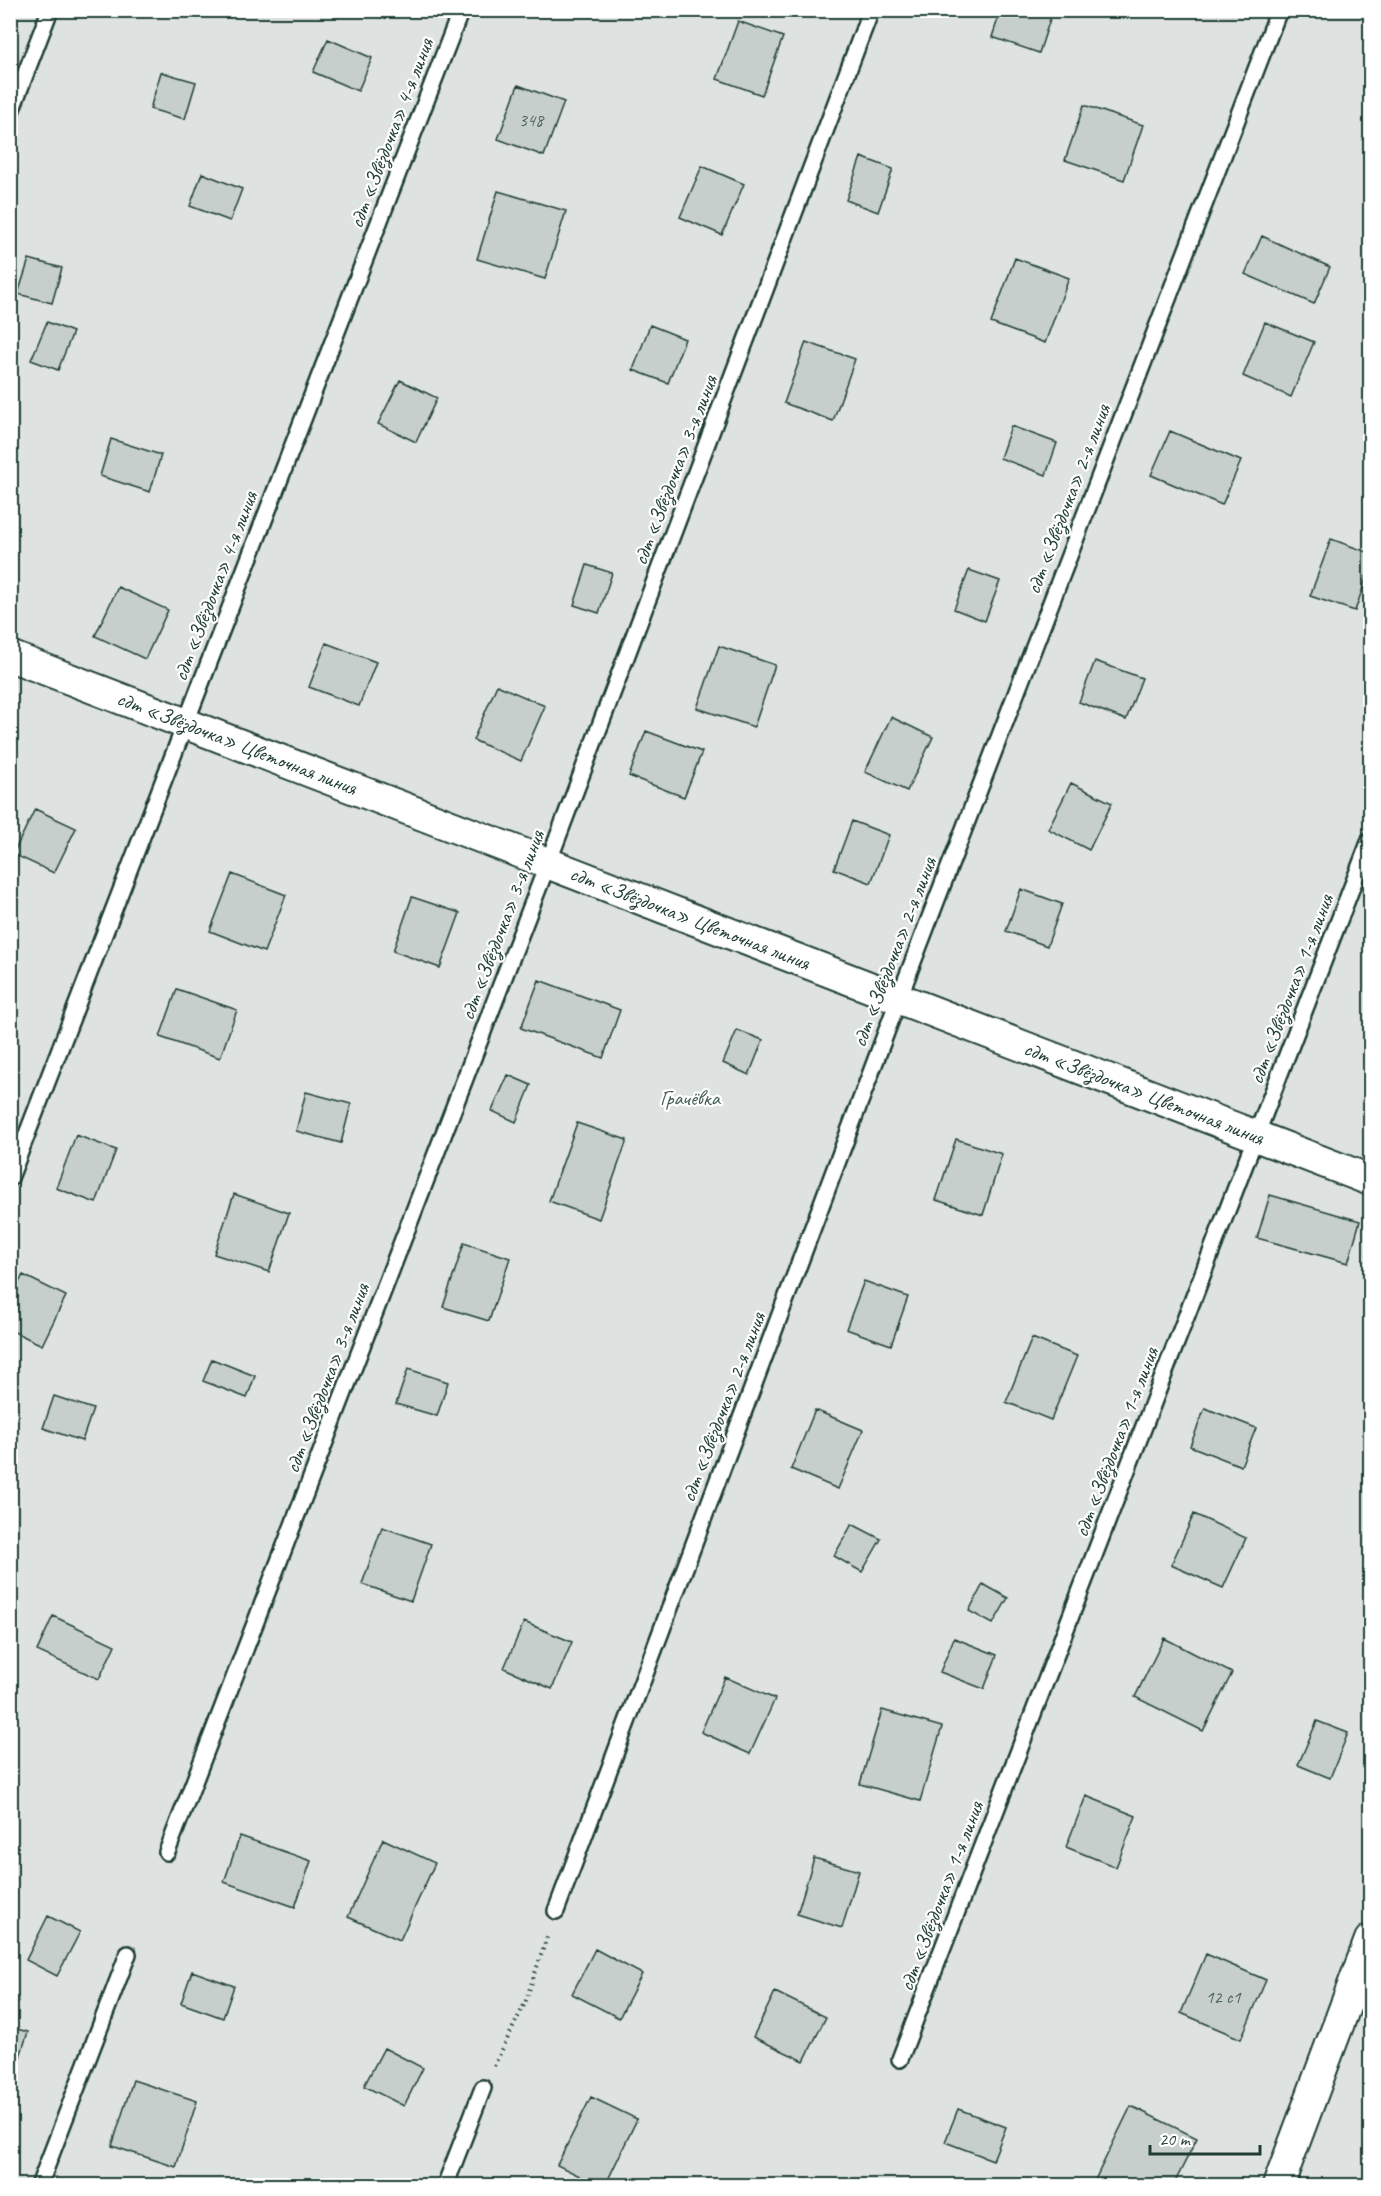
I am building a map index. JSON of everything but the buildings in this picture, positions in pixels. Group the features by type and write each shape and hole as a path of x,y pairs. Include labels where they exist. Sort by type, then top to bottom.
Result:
{"street":[{"name":"сдт «Звёздочка» Цветочная линия","path":"10,656 1371,1180"},
{"path":"1278,2186 1371,1940"}],"lane":[{"path":"10,114 50,10"},
{"name":"сдт «Звёздочка» 4-я линия","path":"10,1178 461,10"},
{"name":"сдт «Звёздочка» 3-я линия","path":"167,1852 549,863 871,10"},
{"name":"сдт «Звёздочка» 2-я линия","path":"555,1911 899,998 1279,10"},
{"name":"сдт «Звёздочка» 1-я линия","path":"900,2059 1371,840"},
{"path":"39,2186 128,1954"},
{"path":"445,2186 483,2088"}],"path":[{"path":"483,2088 525,2003 555,1911"}],"green space":[{"name":"Грачёвка","path":"11,11 1370,11 1370,2185 11,2186"}]}
